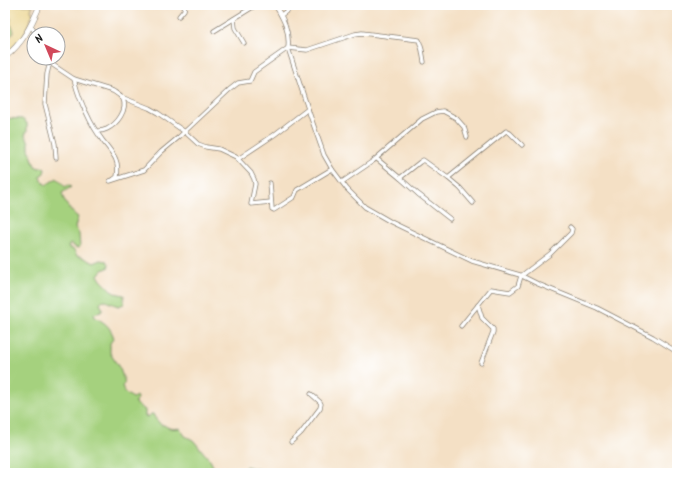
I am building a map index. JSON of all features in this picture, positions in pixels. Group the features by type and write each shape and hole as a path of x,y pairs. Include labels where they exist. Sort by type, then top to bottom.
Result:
{"main road":[{"path":"31,26 40,5"},
{"path":"5,57 17,47 26,34"}],"street":[{"path":"179,16 184,10 185,5"},
{"path":"214,31 256,5"},
{"path":"275,5 283,17 286,26 289,41 288,48 324,155 342,182 365,207 391,222 472,261 522,276 597,308 647,334 677,352"},
{"path":"281,15 295,5"},
{"path":"234,19 235,28 244,43"},
{"path":"74,79 83,107 117,160 117,177 110,182 144,170 161,152 185,132 228,90 238,83 250,81 254,72 262,65 278,56 288,48 307,50 355,34 378,35 418,40 422,50 424,62"},
{"path":"48,66 45,104 55,144 56,158"},
{"path":"55,66 74,79 113,91 121,97 149,108 185,132 198,144 219,149 238,159 251,173 254,179 255,184 251,204 271,202"},
{"path":"98,132 108,129 119,119 124,107 121,97"},
{"path":"238,159 274,135 308,109"},
{"path":"342,182 377,158 422,119 436,112 444,111 456,118 464,127 467,137"},
{"path":"448,178 506,132 510,133 522,145"},
{"path":"377,158 418,194 450,219"},
{"path":"400,178 423,160 460,188 473,203"},
{"path":"270,182 272,209 276,209 296,195 297,190 332,169"},
{"path":"461,326 491,289 510,292 518,286 522,276 550,254 571,233 572,229 570,227"},
{"path":"478,305 482,318 494,332 481,363"},
{"path":"291,442 301,433 320,408 320,402 311,394"}],"green space":[{"path":"5,5 7,13 11,19 10,23 14,32 5,43"},
{"path":"5,118 22,119 27,123 27,131 25,135 29,142 29,149 35,166 39,168 43,167 45,169 44,173 40,176 41,180 46,185 57,178 65,187 68,185 71,187 62,193 64,200 72,212 78,217 75,227 79,234 80,247 77,248 70,244 68,247 74,250 77,256 81,256 94,263 101,260 107,261 109,264 108,268 102,270 98,275 114,293 124,295 124,304 118,306 103,300 100,304 103,309 101,312 94,314 95,317 107,325 111,330 114,338 110,343 110,353 120,369 125,383 122,386 125,393 133,398 136,396 137,398 135,403 145,410 145,416 148,417 153,414 161,425 176,429 180,428 185,436 193,440 210,460 215,470 227,473 5,473"},
{"path":"246,466 273,473 229,473 244,469"}],"sand":[{"path":"6,5 33,5 31,10 33,14 28,26 26,26 23,37 10,51 5,43 14,32 10,23 11,19 7,13"}]}
